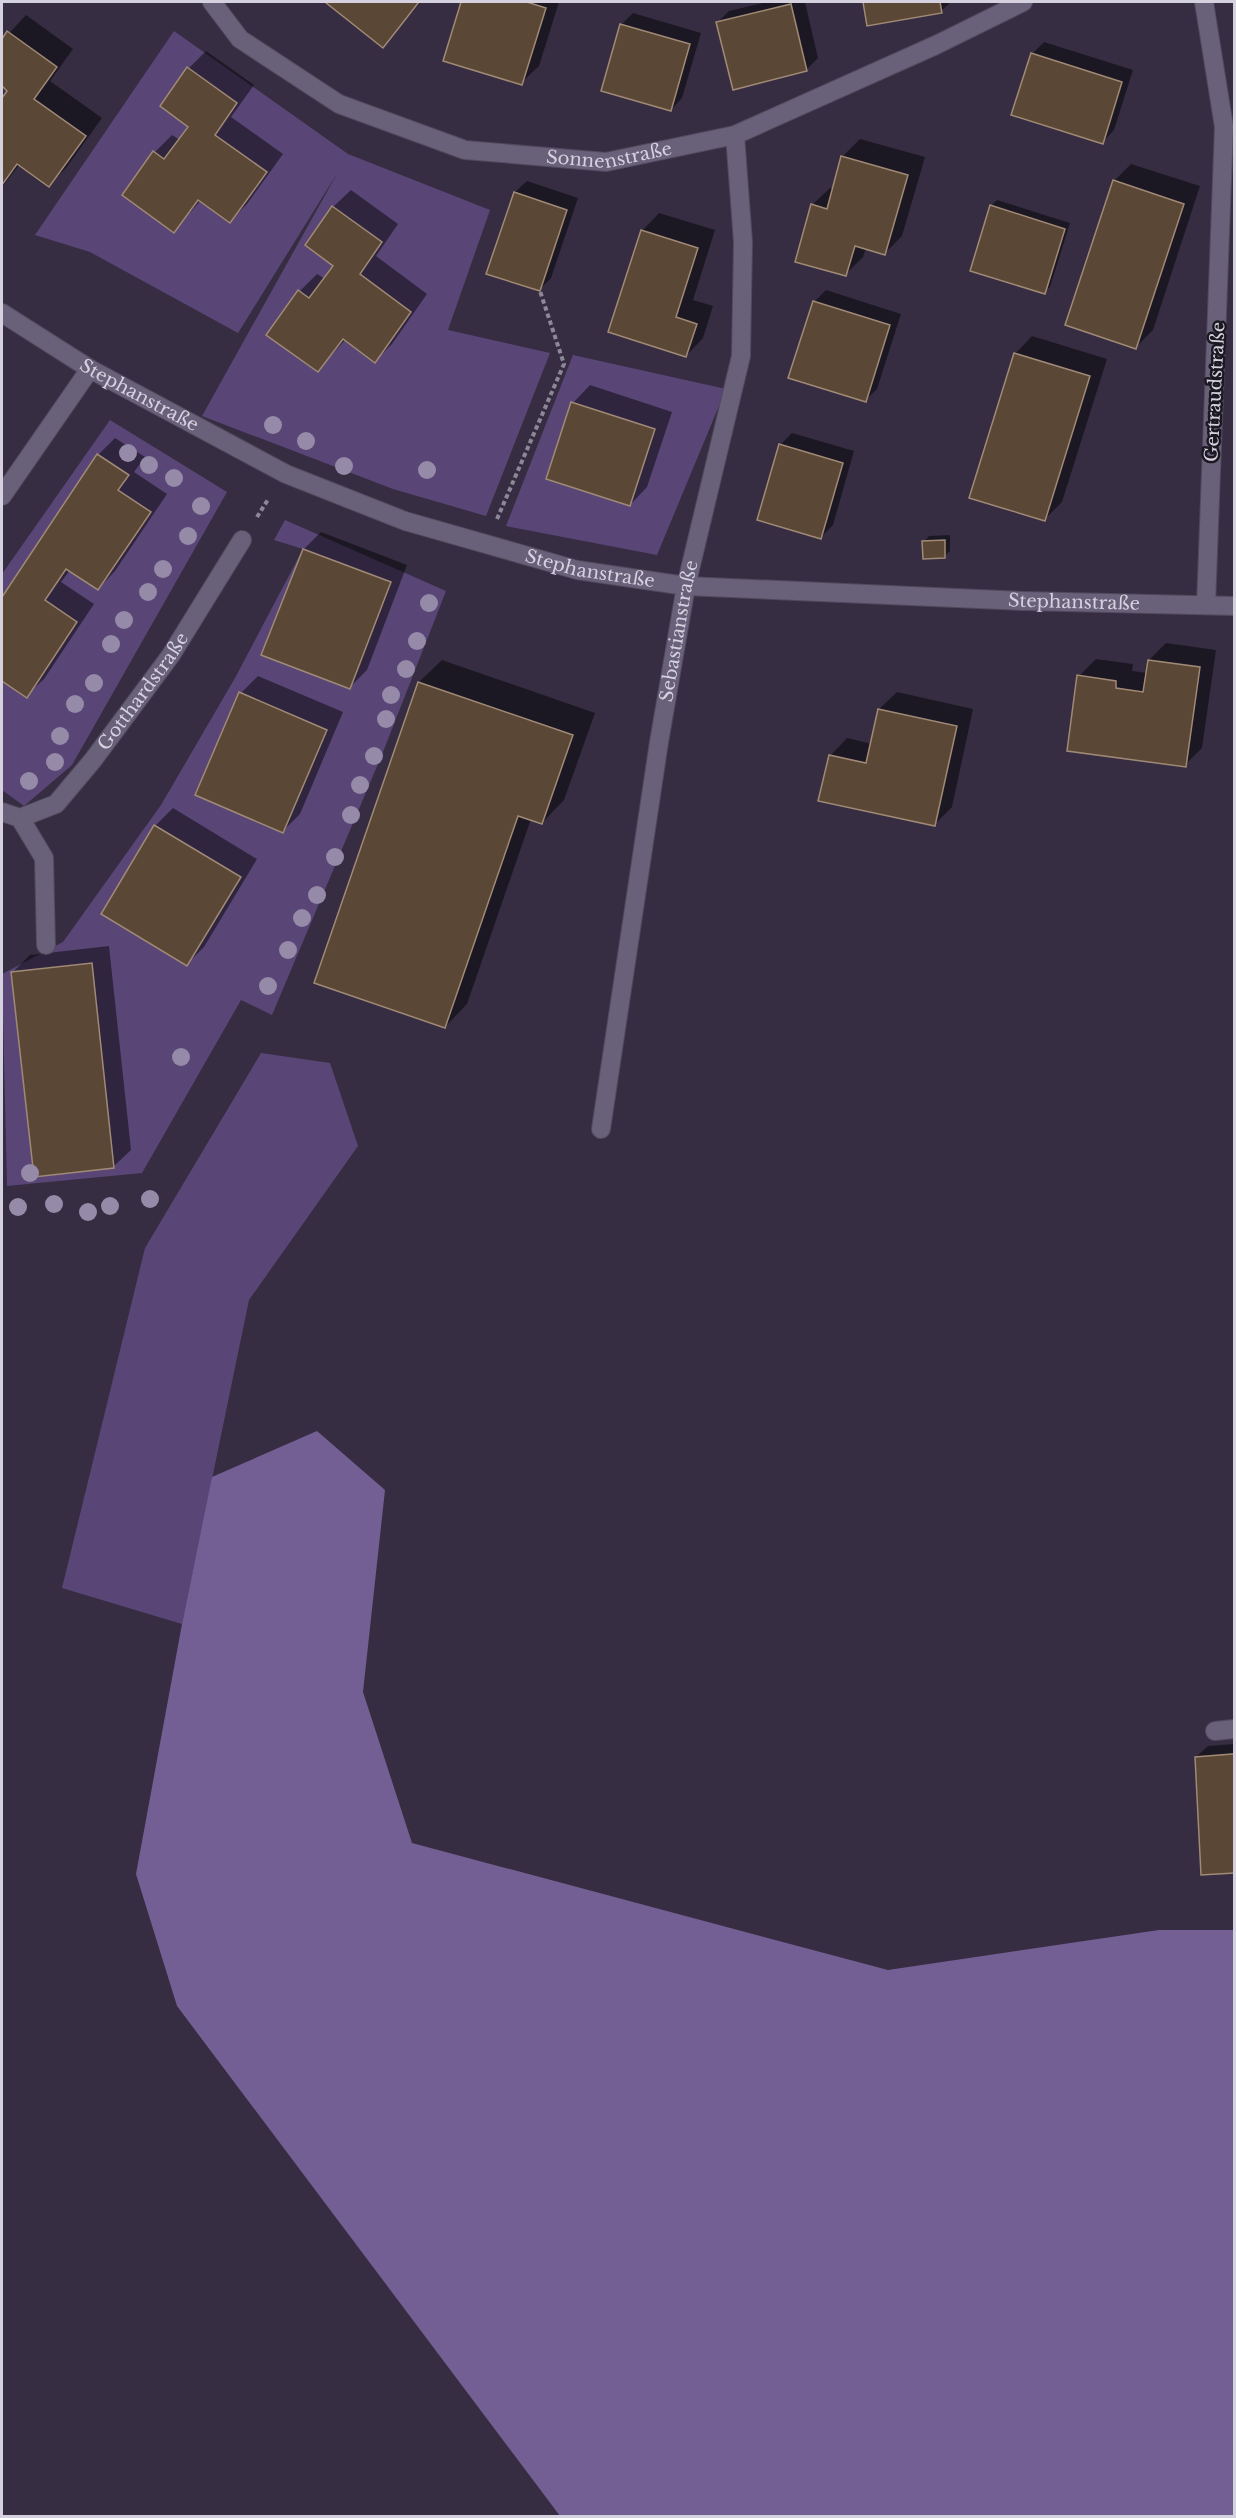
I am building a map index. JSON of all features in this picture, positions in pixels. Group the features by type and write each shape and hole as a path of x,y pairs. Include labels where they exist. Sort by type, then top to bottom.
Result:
{"street":[{"name":"Sonnenstraße","path":"212,2 240,39 339,104 465,150 606,162 735,135 936,45 1023,2"},
{"name":"Gertraudstraße","path":"1204,2 1224,127 1206,605"},
{"name":"Sebastianstraße","path":"602,1129 659,742 686,586 741,356 742,242 735,135"},
{"name":"Stephanstraße","path":"2,313 90,369 286,474 405,521 577,570 686,586 1024,601 1234,606"},
{"path":"2,496 90,369"},
{"name":"Gotthardstraße","path":"20,818 56,804 93,760 171,655 242,540"},
{"path":"2,812 20,818 44,858 46,945"},
{"path":"1215,1731 1234,1730"}],"path":[{"path":"486,544 564,364 540,291"},
{"path":"242,540 286,474"}],"shaded area":[{"path":"174,31 348,154 490,210 448,330 550,353 486,516 393,489 202,416 338,172 238,333 90,252 35,235"},
{"path":"573,355 726,389 657,555 506,526"},
{"path":"110,420 227,492 72,765 24,806 2,790 2,574"},
{"path":"285,520 446,591 383,752 272,1015 241,1000 142,1173 7,1186 2,974 63,942 161,805 235,678 303,549 274,540"},
{"path":"261,1053 330,1063 358,1146 249,1300 182,1624 62,1588 145,1248"},
{"path":"317,1431 385,1490 363,1692 412,1843 888,1970 1159,1930 1234,1930 1234,2516 560,2516 177,2006 136,1874 182,1624 212,1477"}],"building":[{"path":"325,2 419,2 383,48"},
{"path":"461,2 527,2 546,8 522,85 443,61"},
{"path":"863,2 940,2 942,13 867,26"},
{"path":"791,4 807,71 733,90 716,22"},
{"path":"620,24 690,44 671,111 601,91"},
{"path":"7,31 57,67 34,99 86,136 49,187 17,164 2,185 2,98 7,91 2,86 2,39"},
{"path":"1031,53 1122,82 1103,144 1011,115"},
{"path":"187,67 237,103 215,135 267,172 230,223 198,200 174,233 122,195 153,151 164,159 188,127 160,106"},
{"path":"841,156 908,175 885,255 855,246 846,276 795,262 811,204 827,209"},
{"path":"1113,180 1184,204 1136,349 1065,325"},
{"path":"514,192 567,210 540,291 486,274"},
{"path":"990,205 1065,229 1045,294 970,271"},
{"path":"332,206 382,242 360,274 411,312 375,363 343,339 318,372 266,335 298,290 309,298 333,266 305,245"},
{"path":"641,230 698,248 676,317 697,324 686,357 608,332"},
{"path":"813,301 890,325 866,402 788,378"},
{"path":"1014,353 1090,376 1045,521 969,498"},
{"path":"571,402 655,429 630,506 546,479"},
{"path":"779,444 843,463 821,539 757,520"},
{"path":"97,454 129,475 118,490 151,512 98,590 66,569 45,600 77,622 27,698 2,681 2,597"},
{"path":"945,540 945,558 923,559 922,541"},
{"path":"303,549 391,582 350,689 261,655"},
{"path":"1148,660 1200,667 1186,767 1067,751 1077,675 1116,681 1116,688 1143,692"},
{"path":"418,682 573,735 542,824 518,816 445,1028 314,983"},
{"path":"239,692 327,730 283,833 195,795"},
{"path":"878,709 957,726 935,826 818,801 829,755 866,763"},
{"path":"154,825 241,877 187,966 101,914"},
{"path":"92,963 114,1168 34,1177 11,972"},
{"path":"1234,1754 1234,1873 1201,1875 1195,1757"}]}
